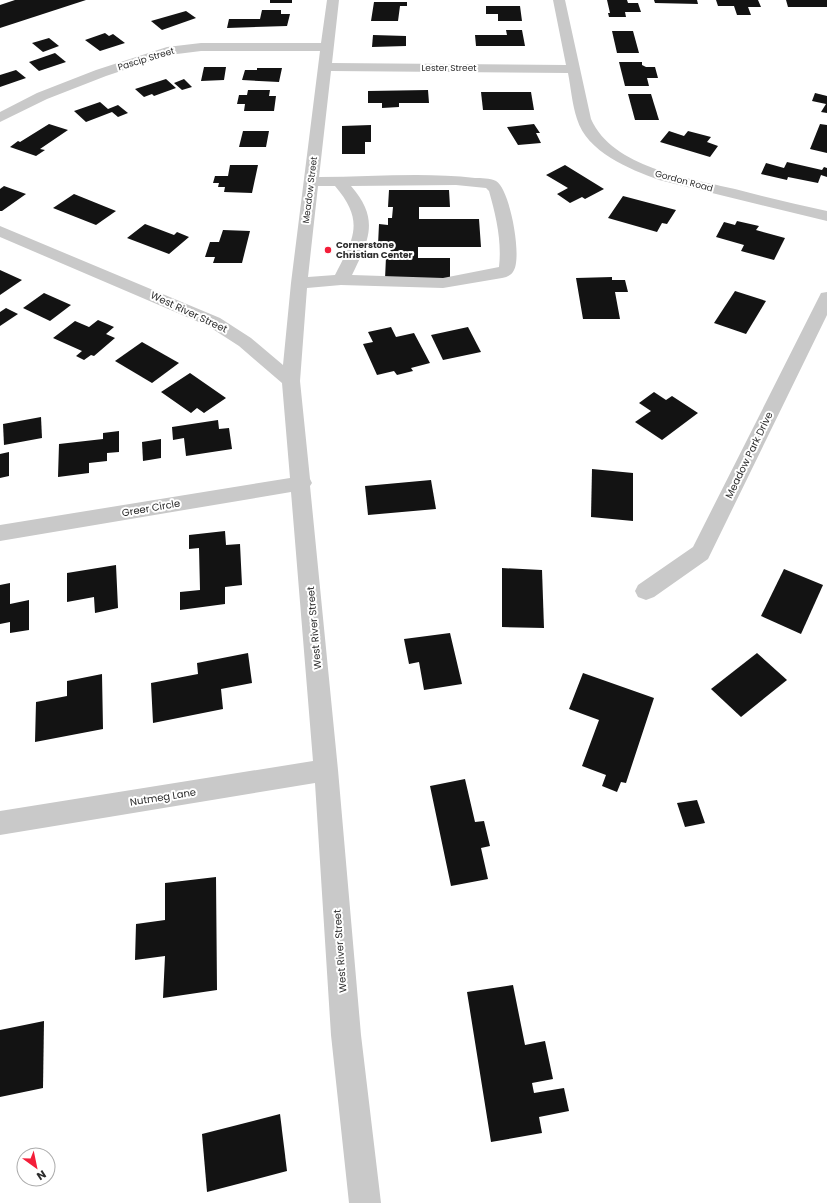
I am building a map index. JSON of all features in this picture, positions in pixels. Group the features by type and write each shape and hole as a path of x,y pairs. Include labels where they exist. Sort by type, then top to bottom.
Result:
{"street":[{"name":"Meadow Street","path":"291,381 299,282 333,0"},
{"name":"Gordon Road","path":"559,0 572,69 584,119 595,137 605,147 619,157 664,177 827,216"},
{"name":"Pascip Street","path":"0,118 49,94 101,73 167,51 201,47 327,47"},
{"name":"Lester Street","path":"326,67 572,69"},
{"path":"299,282 341,280 413,284 443,283 502,273 507,269 509,251 505,221 496,189 490,184 456,180 311,182"},
{"path":"339,182 357,202 363,221 358,242 341,280"},
{"name":"West River Street","path":"0,231 214,322 245,342 291,381 302,482 346,1034 365,1203"},
{"name":"Meadow Park Drive","path":"646,591 701,553 827,298"},
{"name":"Greer Circle","path":"0,533 302,482"},
{"name":"Nutmeg Lane","path":"0,823 326,770"}],"building":[{"path":"15,0 86,0 0,28 0,5"},
{"path":"270,0 292,0 292,3 270,3"},
{"path":"607,0 627,0 628,3 638,3 641,12 625,12 626,17 609,17 608,13 610,13"},
{"path":"654,0 697,0 698,4 655,3"},
{"path":"716,0 758,0 761,7 748,7 751,15 737,15 734,6 718,6"},
{"path":"786,0 827,0 827,7 788,7"},
{"path":"374,2 407,2 407,6 400,6 398,21 371,21"},
{"path":"486,6 520,6 522,21 498,21 498,14 486,14"},
{"path":"262,10 281,10 281,14 290,14 287,26 227,28 229,19 260,19"},
{"path":"186,11 196,18 162,30 151,21"},
{"path":"506,30 522,30 525,46 476,46 475,35 507,35"},
{"path":"612,31 633,31 639,53 617,53"},
{"path":"105,33 109,36 113,34 125,43 100,51 85,40"},
{"path":"373,35 406,36 406,46 372,47"},
{"path":"49,38 59,46 43,52 32,43"},
{"path":"55,53 66,62 39,71 29,62"},
{"path":"619,62 642,62 642,65 646,67 655,67 658,78 647,78 649,86 625,86"},
{"path":"204,67 226,67 224,80 201,81"},
{"path":"257,68 282,68 279,82 242,80 245,70 257,70"},
{"path":"16,70 26,78 0,87 0,75"},
{"path":"166,79 176,88 154,96 152,94 144,97 135,89"},
{"path":"184,79 192,87 182,90 174,83"},
{"path":"248,90 270,90 269,96 276,96 274,111 244,111 245,104 237,104 239,95 247,95"},
{"path":"428,90 429,103 399,103 399,107 382,108 382,103 368,103 368,91"},
{"path":"481,92 531,92 534,110 483,110"},
{"path":"815,93 827,96 827,113 821,112 826,104 812,101"},
{"path":"628,94 651,94 659,120 635,120"},
{"path":"100,102 108,109 118,105 128,113 118,117 112,112 86,122 74,111"},
{"path":"49,124 68,130 40,149 45,150 36,156 10,147 18,141 20,142"},
{"path":"534,124 540,133 536,133 541,143 518,145 507,127"},
{"path":"820,124 827,125 827,153 810,149"},
{"path":"371,125 371,142 365,142 365,154 342,154 342,126"},
{"path":"243,131 269,131 266,147 239,147"},
{"path":"669,131 684,136 688,131 711,137 707,142 718,146 710,157 660,142"},
{"path":"787,162 822,170 824,167 827,168 827,177 821,175 818,183 788,177 787,180 761,174 766,163 784,168"},
{"path":"230,165 258,165 252,193 224,192 225,187 218,187 219,183 213,183 215,176 228,176"},
{"path":"565,165 604,189 585,199 582,197 570,203 557,194 568,188 546,175"},
{"path":"4,186 26,194 0,211 0,189"},
{"path":"389,190 449,190 450,207 419,207 419,219 479,219 481,247 418,247 418,258 450,258 450,279 385,279 386,257 390,257 391,245 378,245 379,224 388,225 388,218 392,218 393,207 388,207"},
{"path":"74,194 116,211 96,225 53,208"},
{"path":"623,196 676,210 667,224 662,223 657,232 608,218"},
{"path":"737,221 759,226 756,230 785,238 774,260 741,251 744,245 716,237 724,222 735,225"},
{"path":"145,224 174,235 177,232 189,237 169,254 127,238"},
{"path":"223,230 250,231 242,263 213,263 215,257 205,257 210,242 219,242"},
{"path":"0,270 22,280 0,295"},
{"path":"612,277 612,280 625,280 628,292 615,292 620,319 583,319 576,278"},
{"path":"735,291 766,301 746,334 714,323"},
{"path":"44,293 71,305 50,321 23,308"},
{"path":"6,308 18,314 0,326 0,312"},
{"path":"98,320 114,327 106,334 115,338 94,356 91,355 84,360 76,356 82,351 53,338 75,321 89,327"},
{"path":"391,327 396,337 414,333 430,363 411,368 413,371 397,375 394,371 377,375 363,344 373,342 368,332"},
{"path":"468,327 481,352 443,360 431,335"},
{"path":"142,342 179,363 152,383 115,361"},
{"path":"190,373 226,398 204,413 197,408 191,413 161,392"},
{"path":"654,392 666,400 672,396 698,413 662,440 635,422 651,411 639,403"},
{"path":"41,417 42,438 4,445 3,424"},
{"path":"218,420 219,429 229,428 232,449 186,456 184,438 173,440 172,427"},
{"path":"119,431 119,452 107,453 107,461 89,463 89,473 58,477 59,444 103,439 103,433"},
{"path":"161,439 161,458 143,461 142,442"},
{"path":"9,452 9,476 0,478 0,454"},
{"path":"592,469 633,473 633,521 591,517"},
{"path":"431,480 436,509 368,515 365,486"},
{"path":"225,531 226,545 240,544 242,585 225,587 225,604 180,610 180,592 200,590 199,548 189,549 189,535"},
{"path":"116,565 118,608 95,613 94,597 67,602 67,573"},
{"path":"502,568 542,570 544,628 502,627"},
{"path":"784,569 823,585 801,634 761,616"},
{"path":"10,583 10,604 29,600 29,630 10,633 10,622 0,624 0,585"},
{"path":"450,633 462,684 424,690 419,662 409,664 404,639"},
{"path":"248,653 252,683 221,689 223,709 153,723 151,683 198,674 197,663"},
{"path":"757,653 787,680 741,717 711,689"},
{"path":"583,673 654,698 626,783 621,782 617,792 602,786 606,775 582,766 599,720 569,709"},
{"path":"102,674 103,729 35,742 36,702 67,696 67,681"},
{"path":"465,779 475,822 484,821 490,846 481,848 488,879 451,886 430,786"},
{"path":"697,800 705,823 685,827 677,803"},
{"path":"216,877 217,990 163,998 165,956 135,960 136,924 165,920 165,883"},
{"path":"513,985 525,1045 545,1041 553,1079 532,1083 534,1093 564,1088 569,1111 539,1117 542,1133 491,1142 467,992"},
{"path":"44,1021 43,1088 0,1097 0,1030"},
{"path":"280,1114 287,1171 207,1192 202,1134"}],"place":[{"name":"Cornerstone Christian Center","path":"328,250"}]}
